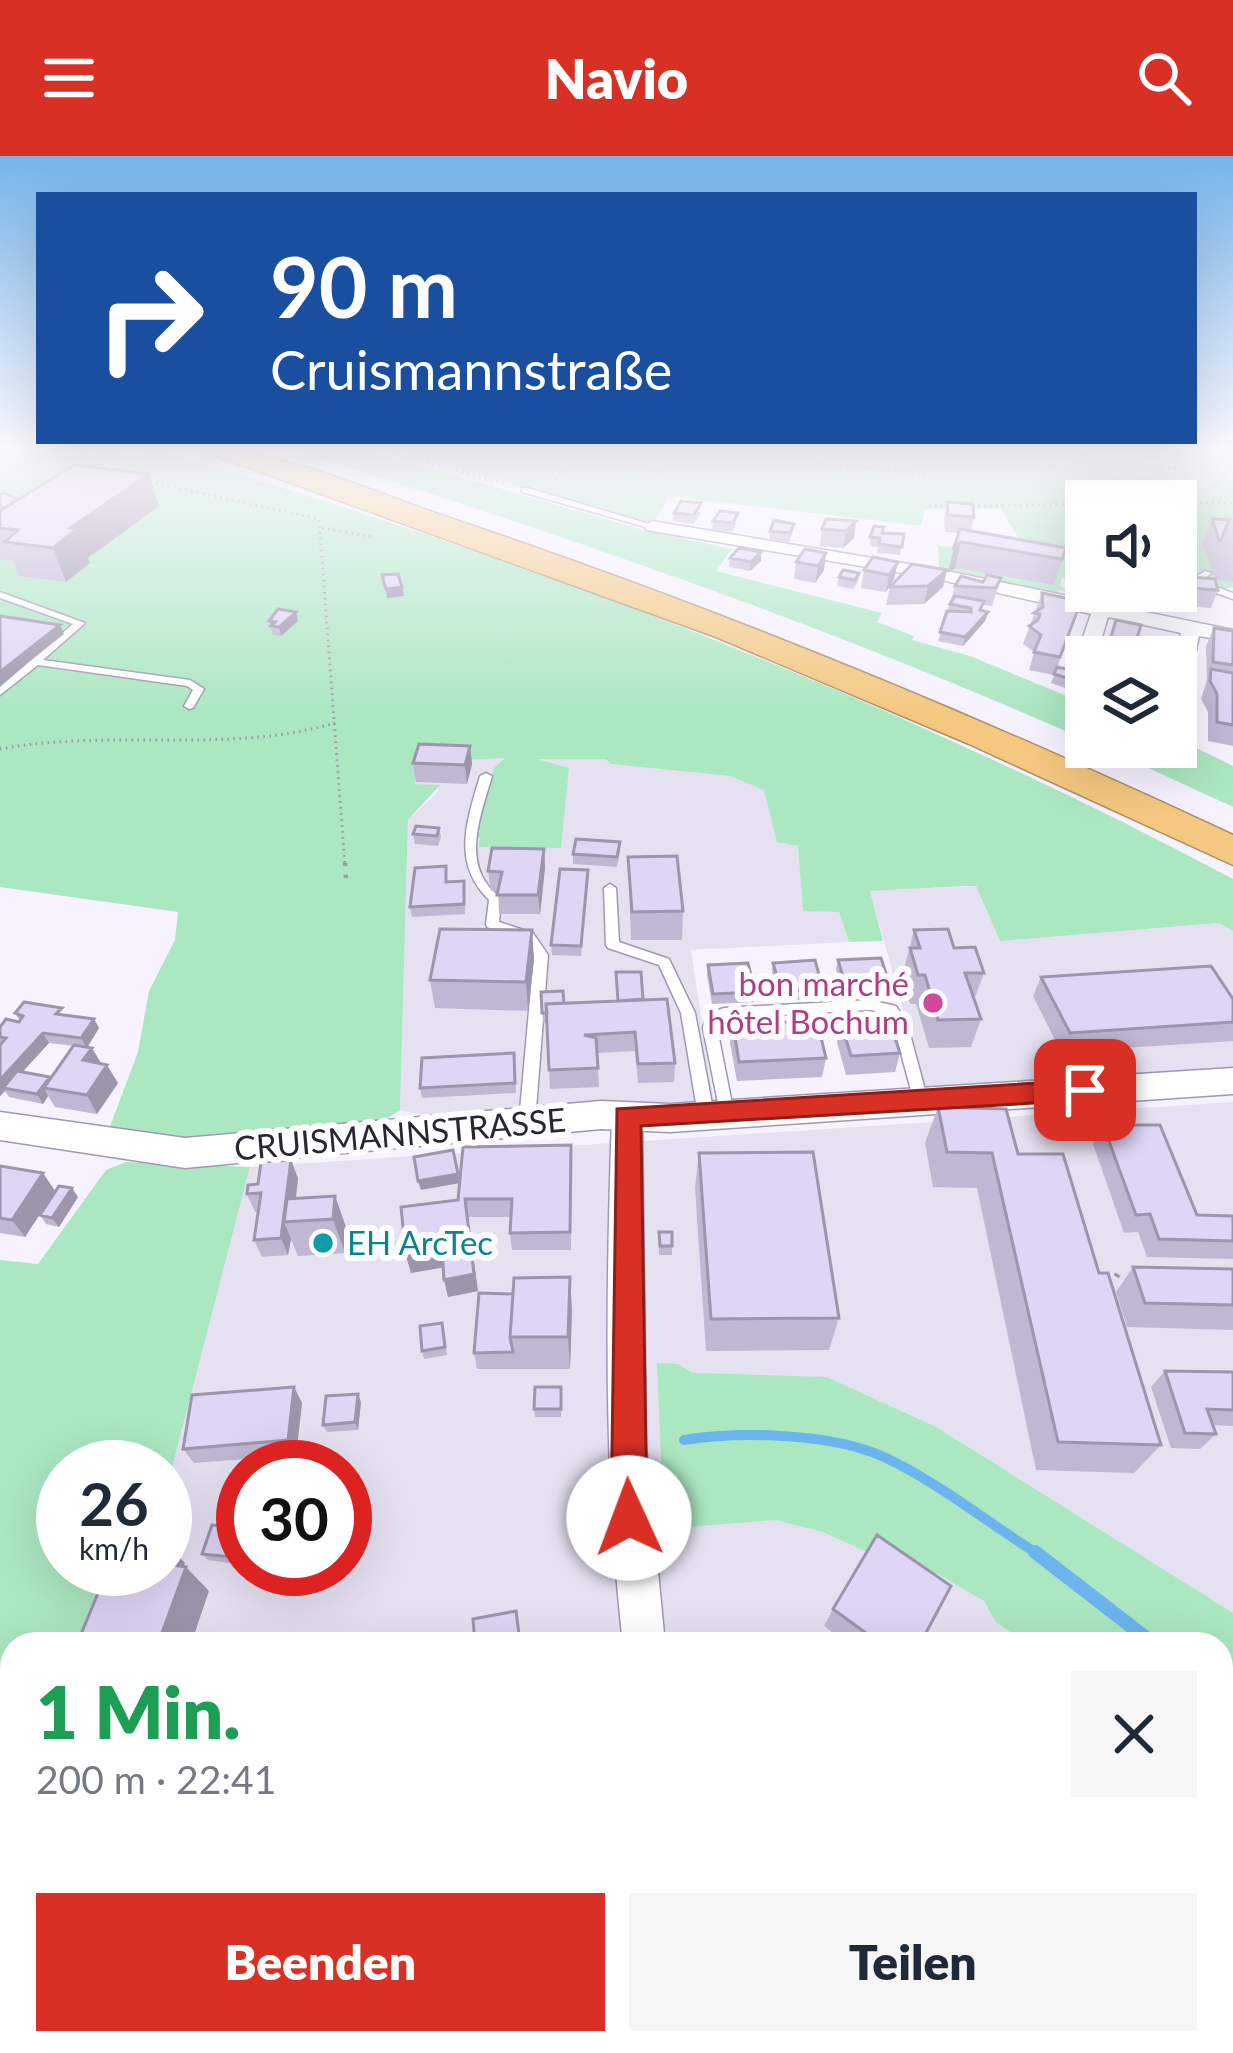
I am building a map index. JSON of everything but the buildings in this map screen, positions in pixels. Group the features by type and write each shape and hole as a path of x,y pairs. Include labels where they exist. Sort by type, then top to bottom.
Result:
{"highway":[{"path":"481,537 706,617 1015,747 1233,852"},
{"path":"528,537 792,634 964,704 1233,827"}],"street":[{"path":"701,537 887,565 1100,613 1233,636"},
{"path":"1093,636 1100,613"},
{"path":"1189,636 1191,629"},
{"name":"CRUISMANNSTRASSE","path":"0,1126 185,1154 527,1122 716,1115 1233,1081"},
{"path":"627,1116 628,1494 643,1632"}],"lane":[{"path":"1208,573 1194,582 1233,596"},
{"path":"0,595 80,623 0,692"},
{"path":"39,662 190,683 199,689 189,706"},
{"path":"486,776 468,849 486,892 496,899 492,924 528,936 541,955 527,1122"},
{"path":"610,888 613,945 664,962 688,1013 716,1115"},
{"path":"716,1115 710,1028 712,1018 724,1012 870,1005 891,1010 900,1023 921,1101"}],"path":[{"path":"325,537 346,881"},
{"path":"0,749 62,739 243,742 312,732 335,723"},
{"path":"1106,1293 1119,1272"}],"shaded area":[{"path":"486,756 606,759 610,764 730,776 765,790 777,841 798,846 803,910 839,912 849,942 691,950 714,1102 606,1102 423,1115 400,1110 408,820 437,793 439,785 415,784 420,762"},
{"path":"976,886 1000,941 1220,923 1233,931 1233,1067 925,1088 870,891"},
{"path":"1233,1102 1233,1632 117,1632 144,1596 192,1596 192,1440 179,1440 250,1167"}],"green space":[{"path":"12,537 433,537 568,584 838,691 1103,812 1233,879 1233,931 1219,923 1000,941 976,886 967,886 870,891 883,941 849,942 839,912 803,911 798,846 777,842 764,790 730,776 610,764 606,759 536,759 569,768 561,848 479,847 480,838 475,838 494,768 505,758 420,762 415,784 440,785 408,820 400,1110 375,1126 176,1139 109,1129 138,1052 149,991 175,940 178,912 0,887 0,545"},
{"path":"559,537 674,537 732,549 716,571 882,613 877,622 914,636 912,640 970,656 1065,695 1065,731 889,658"},
{"path":"1017,537 1065,537 1065,578 1060,586 1065,591 1059,590 1056,599 939,569 938,546 1026,551"},
{"path":"1197,537 1233,537 1233,587 1222,589 1228,597 1197,593"},
{"path":"1197,748 1233,766 1233,807 1148,768 1197,768"},
{"path":"126,1162 250,1167 179,1440 36,1440 36,1596 127,1596 113,1632 0,1632 0,1260 38,1264 106,1170"},
{"path":"657,1363 678,1364 693,1373 827,1377 936,1427 1233,1613 1233,1632 1011,1632 996,1622 984,1601 936,1573 891,1563 823,1532 775,1520 664,1529"}],"waterway":[{"path":"684,1440 785,1436 862,1449 924,1478 1040,1555"},
{"path":"1035,1552 1138,1632"}],"place":[{"name":"bon marché hôtel Bochum","path":"933,1003"},
{"name":"EH ArcTec","path":"323,1243"}],"route":[{"path":"629,1518 624,1267 627,1116 670,1118 1085,1090"}]}
